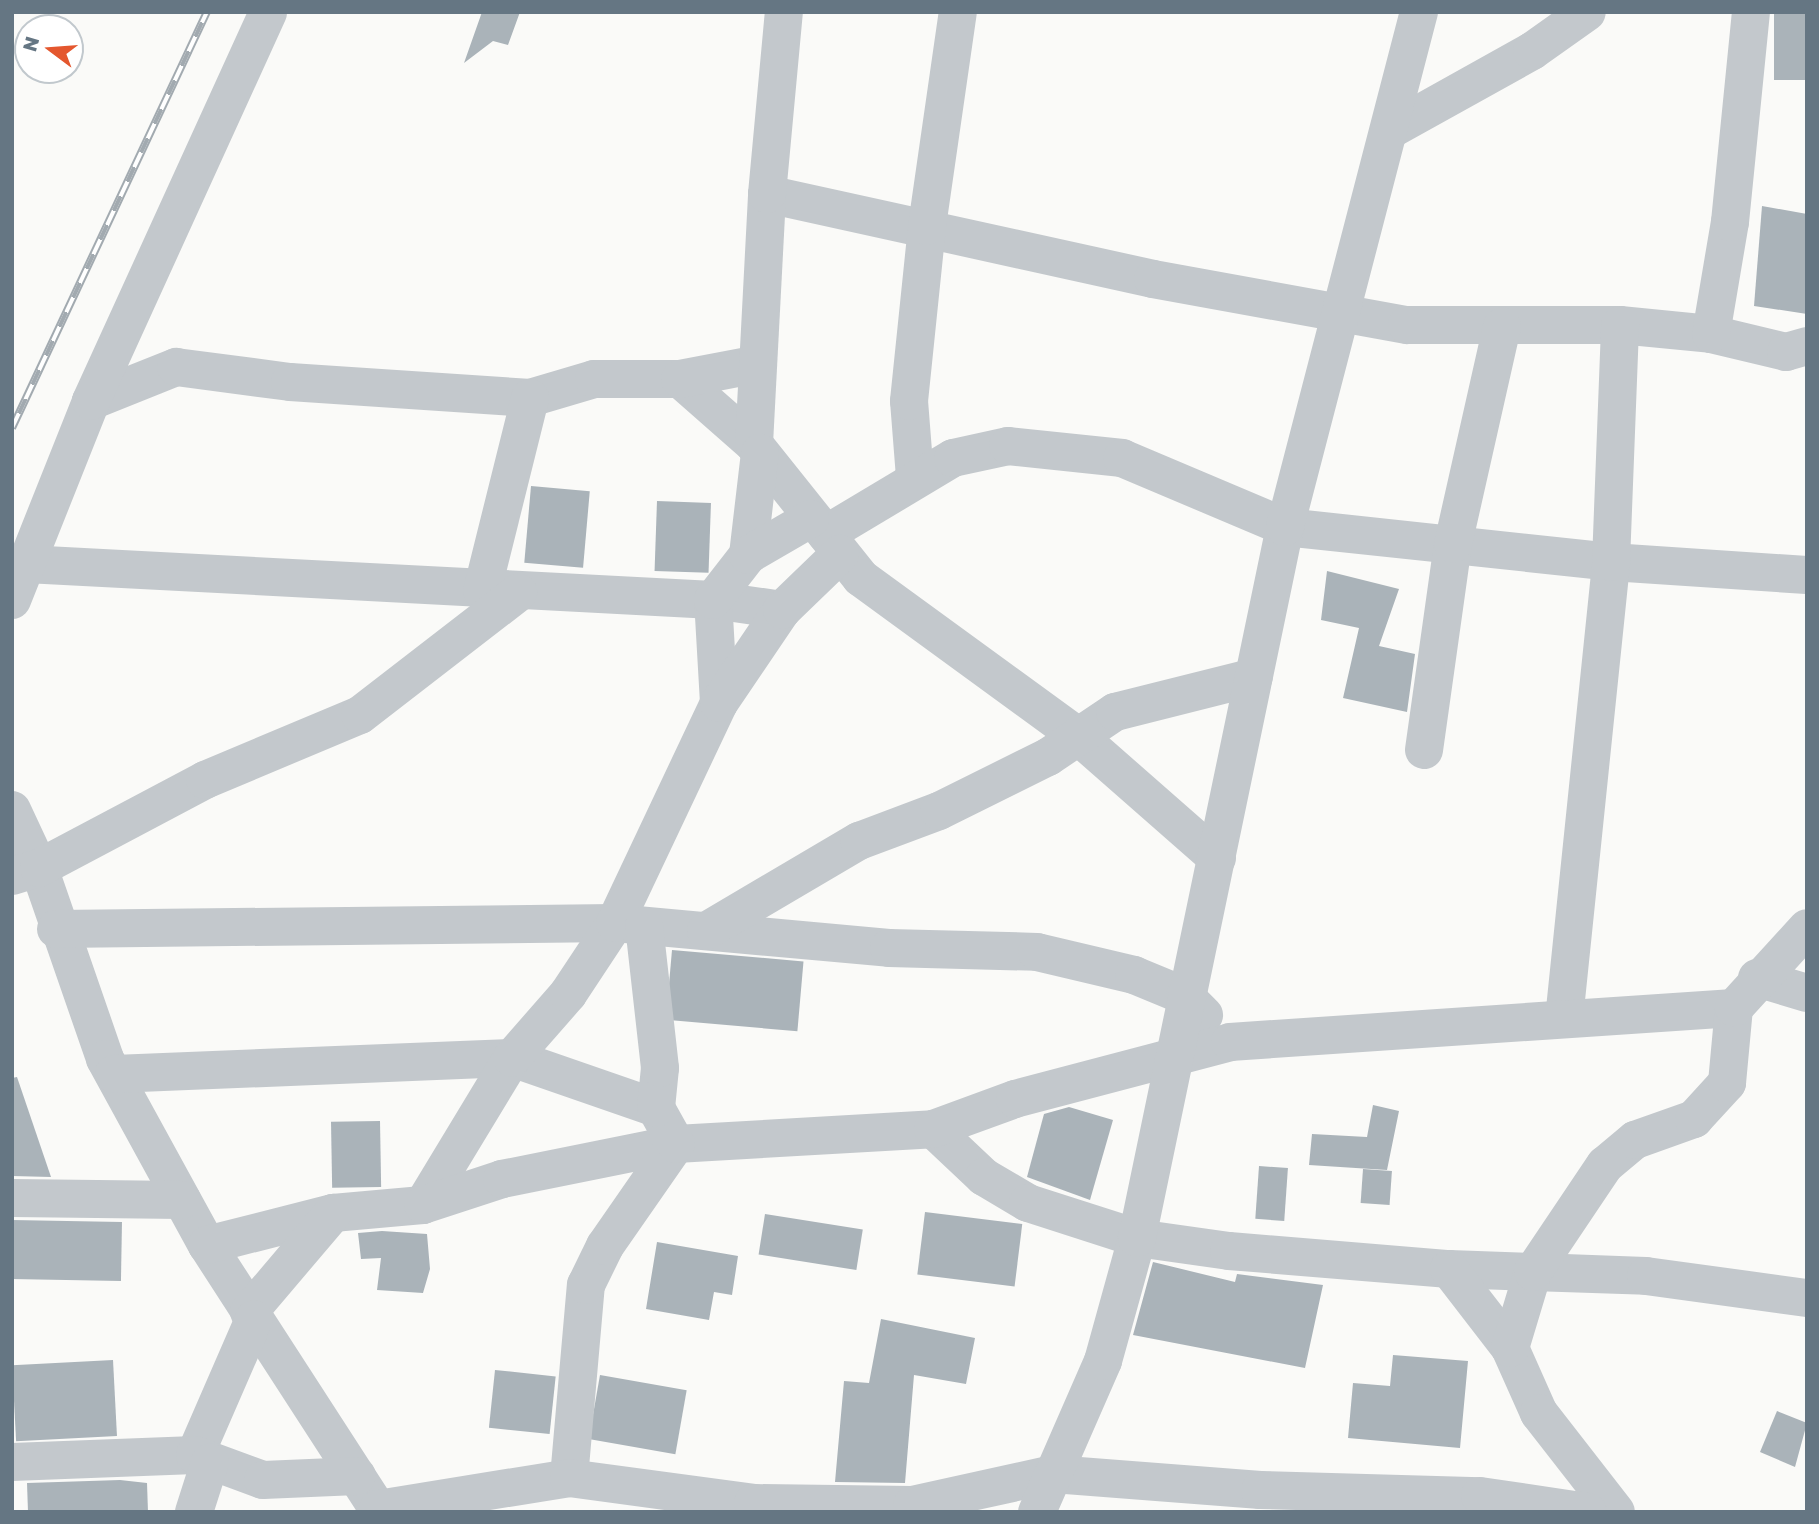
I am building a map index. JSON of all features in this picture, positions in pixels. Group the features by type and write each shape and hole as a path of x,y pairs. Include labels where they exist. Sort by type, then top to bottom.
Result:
{"street":[{"path":"12,600 91,401 268,12"},
{"path":"719,703 713,600 748,555 757,448 766,194 785,12"},
{"path":"915,477 909,401 927,226 958,12"},
{"path":"1037,1512 1103,1361 1138,1237 1172,1057 1217,858 1285,527 1392,129 1419,12"},
{"path":"1392,129 1532,51 1587,12"},
{"path":"1711,334 1730,222 1751,12"},
{"path":"766,194 1342,315 1407,325 1620,324 1711,334 1786,352 1807,346"},
{"path":"1564,1019 1611,562 1620,324"},
{"path":"1424,750 1452,544 1502,326"},
{"path":"91,401 176,367 290,382 530,398 594,379 680,379 758,364"},
{"path":"680,379 757,448 861,578 1077,736 1217,858"},
{"path":"26,872 205,780 360,715 500,592 530,398"},
{"path":"748,555 825,536 915,477 983,448 1122,458 1285,527 1611,562 1807,575"},
{"path":"423,1205 512,1058 629,924 719,703 782,610 825,536"},
{"path":"26,564 500,592 713,600 782,610"},
{"path":"706,930 859,841 1007,779 1115,712 1254,677"},
{"path":"12,810 26,872 56,929 114,1074 207,1245 379,1510 569,1478 823,1507 912,1505 1053,1474 1261,1490 1480,1496 1588,1512"},
{"path":"56,929 629,924 967,953 1037,952 1087,961 1185,996 1230,1042"},
{"path":"629,924 660,1068 656,1108 676,1144"},
{"path":"1510,1348 1533,1272 1605,1165 1635,1140 1694,1119 1727,1083 1734,1008 1757,978 1807,928"},
{"path":"1757,978 1807,993"},
{"path":"207,1245 333,1213 423,1205 502,1179 676,1144 933,1129 1015,1099 1230,1042 1734,1008"},
{"path":"114,1074 512,1058 656,1108"},
{"path":"933,1129 984,1177 1028,1203 1138,1237 1229,1251 1449,1269 1646,1276 1807,1298"},
{"path":"569,1478 586,1285 605,1246 676,1144"},
{"path":"12,1198 182,1200"},
{"path":"194,1512 202,1458 251,1315 333,1213"},
{"path":"1449,1269 1510,1348 1539,1413 1616,1512"},
{"path":"12,1462 202,1458 263,1480 357,1476"}],"building":[{"path":"482,12 520,12 508,45 493,41 464,63"},
{"path":"1774,12 1807,12 1807,80 1774,80"},
{"path":"1762,206 1807,214 1807,314 1754,306"},
{"path":"531,486 590,491 583,568 524,563"},
{"path":"657,501 711,503 709,573 655,571"},
{"path":"1327,571 1399,589 1379,646 1415,654 1407,712 1343,698 1359,628 1321,620"},
{"path":"672,950 803,962 797,1031 666,1020"},
{"path":"17,1077 51,1177 12,1176 12,1078"},
{"path":"1373,1105 1399,1111 1387,1170 1309,1165 1312,1134 1367,1137"},
{"path":"1069,1107 1113,1120 1090,1200 1027,1177 1044,1114"},
{"path":"380,1121 381,1187 332,1188 331,1122"},
{"path":"1259,1166 1288,1168 1284,1221 1255,1219"},
{"path":"1363,1169 1392,1171 1390,1205 1361,1203"},
{"path":"925,1212 1022,1224 1015,1286 917,1275"},
{"path":"765,1214 863,1229 856,1270 759,1254"},
{"path":"12,1220 122,1222 121,1281 12,1279"},
{"path":"382,1231 427,1234 430,1269 423,1293 377,1290 381,1258 361,1259 358,1233"},
{"path":"657,1242 738,1256 732,1295 714,1292 709,1320 646,1309"},
{"path":"1153,1262 1235,1282 1237,1274 1323,1285 1305,1368 1133,1335"},
{"path":"881,1319 975,1338 966,1384 914,1375 905,1483 835,1482 844,1381 869,1383"},
{"path":"1393,1355 1468,1361 1460,1448 1348,1438 1353,1383 1390,1386"},
{"path":"113,1360 117,1436 16,1441 12,1365"},
{"path":"495,1370 556,1376 550,1434 489,1428"},
{"path":"600,1375 687,1390 675,1454 589,1439"},
{"path":"1777,1411 1807,1423 1795,1467 1760,1452"},
{"path":"120,1480 147,1483 148,1512 28,1512 27,1483"}],"railway":[{"path":"12,428 207,12"}]}
